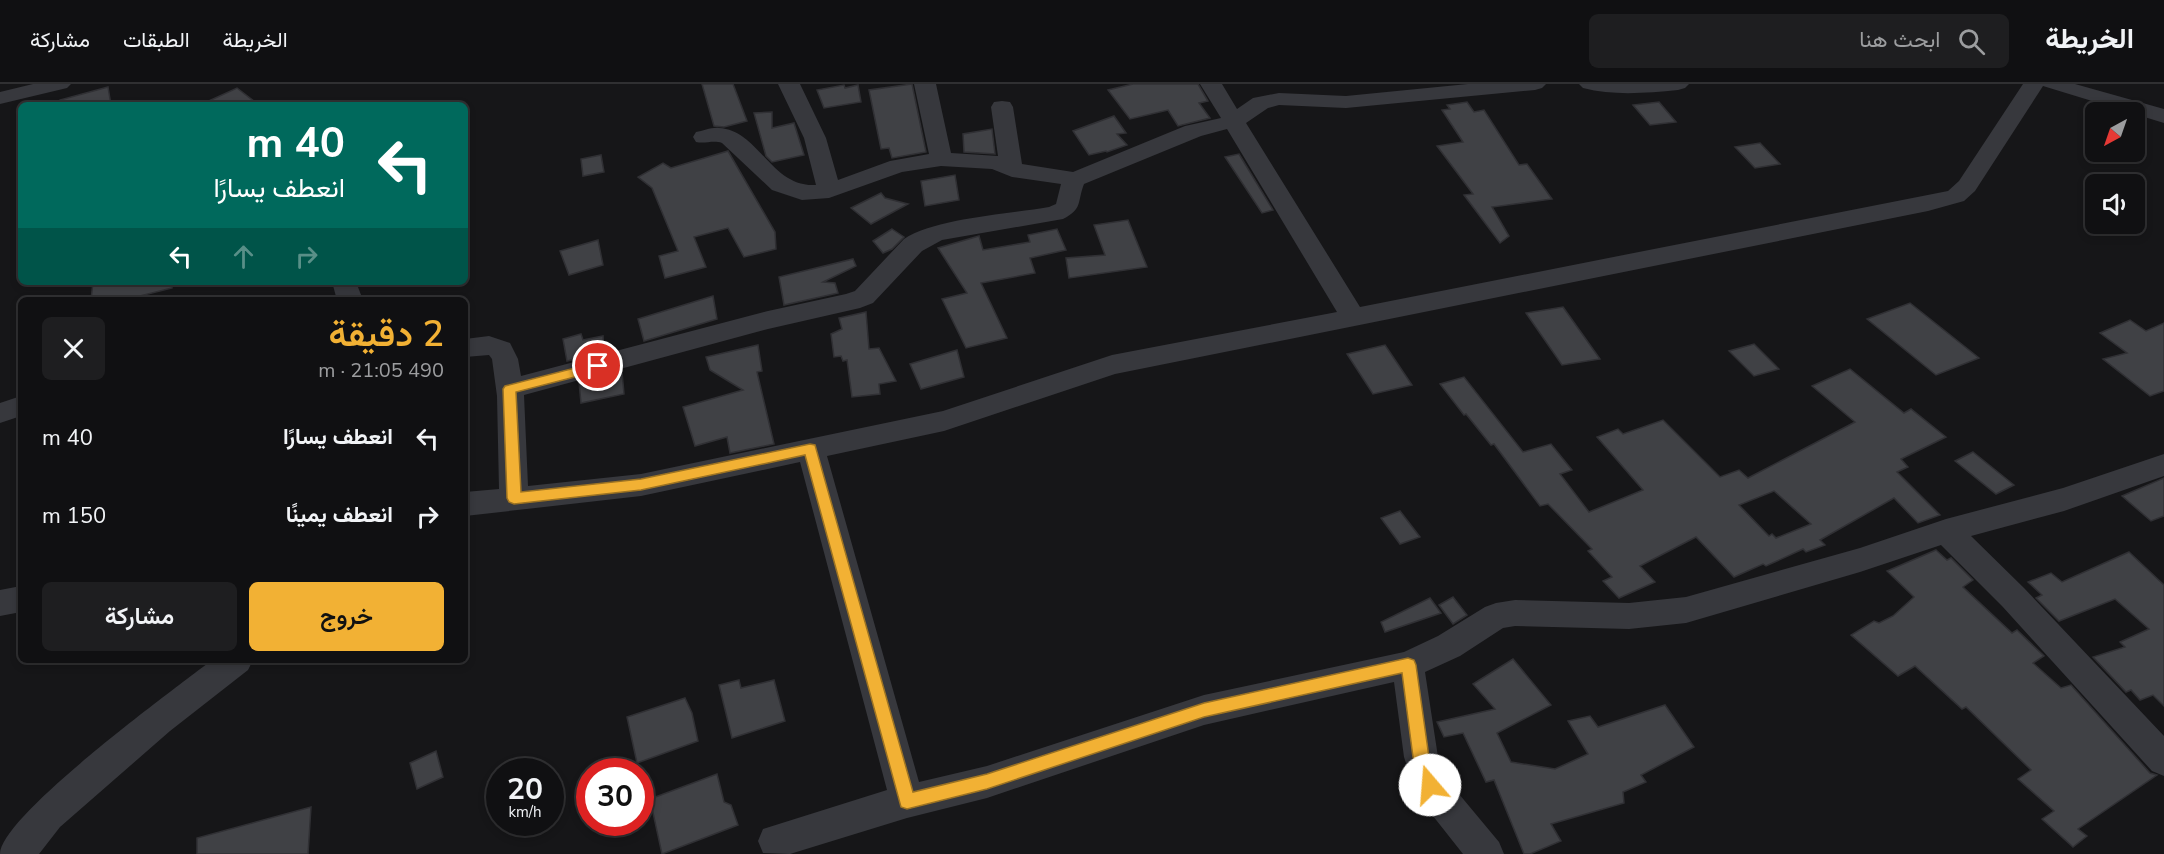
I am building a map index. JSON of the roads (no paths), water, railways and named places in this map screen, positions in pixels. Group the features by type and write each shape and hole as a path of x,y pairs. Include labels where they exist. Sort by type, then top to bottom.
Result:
{"street":[{"path":"0,98 60,84"},
{"path":"789,84 800,111 815,138 829,191"},
{"path":"925,84 941,159"},
{"path":"1211,84 1354,318"},
{"path":"704,137 718,134 730,138 780,185 802,193 829,191 898,166 941,159 996,162 1012,170 1076,179 1193,131 1233,120 1261,103 1279,99 1346,102 1535,84"},
{"path":"1590,84 1624,88 1678,84"},
{"path":"468,505 641,485 944,421 1112,365 1917,207 1956,196 1967,186 2034,84"},
{"path":"2052,84 2079,87 2164,116"},
{"path":"1002,107 1012,170"},
{"path":"509,389 768,320 864,297 922,239 938,233 1055,214 1067,208 1071,186 1076,179"},
{"path":"468,348 486,345 499,348 504,355 509,389 514,498"},
{"path":"0,413 18,407"},
{"path":"810,449 907,801"},
{"path":"776,841 907,801 987,782 1204,710 1408,665 1449,646 1496,616 1515,613 1637,616 1686,610 1720,602 1946,531 2064,500 2164,465"},
{"path":"1946,531 2013,597 2164,760"},
{"path":"0,603 18,600"},
{"path":"16,854 48,815 158,720 233,663"},
{"path":"1408,665 1421,757 1430,785 1486,854"}]}
